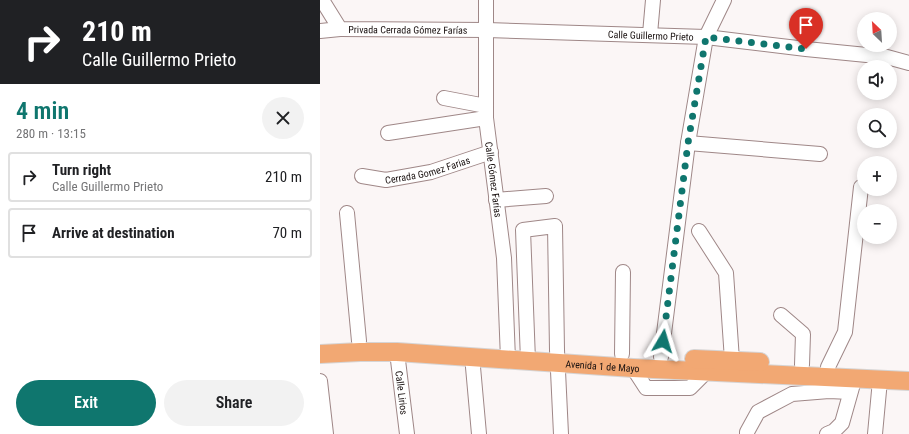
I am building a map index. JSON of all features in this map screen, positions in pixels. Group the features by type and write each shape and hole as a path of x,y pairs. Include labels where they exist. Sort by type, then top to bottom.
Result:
{"main road":[{"name":"Avenida 1 de Mayo","path":"320,342 359,341 628,361 706,372 852,386 880,380 909,381"},
{"name":"Avenida 1 de Mayo","path":"320,354 397,352 472,356 509,353"},
{"name":"Avenida 1 de Mayo","path":"628,361 661,357 732,360 828,367 909,370"}],"street":[{"name":"Privada Cerrada Gómez Farías","path":"322,0 340,29 487,30"},
{"name":"Calle Gómez Farías","path":"486,0 486,112 504,258 509,353"},
{"path":"650,34 652,0"},
{"path":"661,357 688,143 706,37 724,0"},
{"path":"320,31 340,29"},
{"name":"Calle Guillermo Prieto","path":"487,30 650,34 706,37 887,57 909,63"},
{"path":"444,98 486,112"},
{"path":"388,133 486,112"},
{"path":"688,143 820,154"},
{"name":"Cerrada Gomez Farias","path":"362,176 386,180 431,172 491,152"},
{"path":"496,200 546,196"},
{"path":"828,367 845,332 860,196"},
{"path":"347,213 359,341"},
{"path":"528,354 523,230 555,226 557,356 561,434"},
{"path":"699,231 726,273 732,360"},
{"path":"623,272 628,361"},
{"path":"781,315 803,334 802,365"},
{"name":"Calle Lirios","path":"397,352 407,434"},
{"path":"472,356 479,434"},
{"path":"875,434 880,380"},
{"path":"320,381 326,434"},
{"path":"747,434 758,412 792,394 829,391 852,386 842,423 834,431 827,434"}],"route":[{"path":"663,341 688,143 706,37 806,49"}]}
